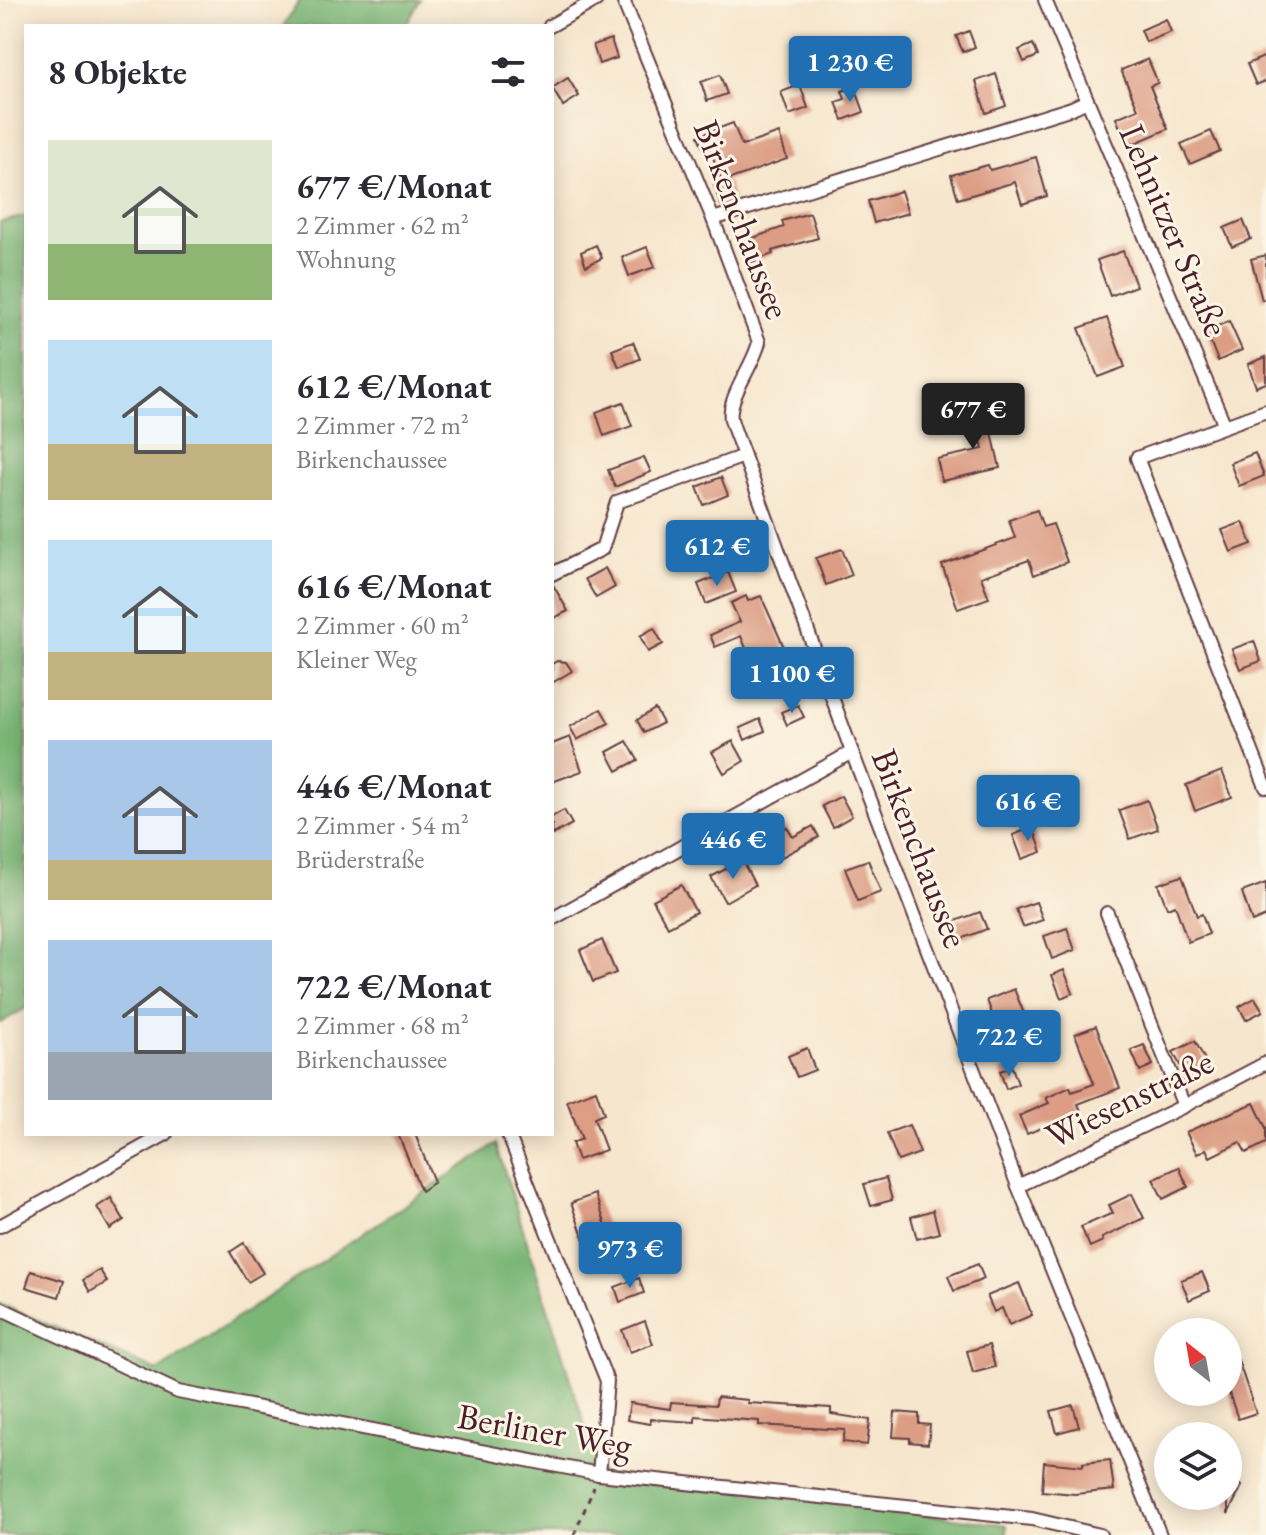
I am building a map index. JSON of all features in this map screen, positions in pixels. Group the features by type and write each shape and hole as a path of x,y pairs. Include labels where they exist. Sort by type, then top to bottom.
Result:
{"street":[{"path":"554,24 596,0"},
{"name":"Birkenchaussee","path":"623,0 713,219 759,342 755,358 735,396 730,416 852,752 1018,1186 1160,1535"},
{"name":"Lehnitzer Straße","path":"1045,0 1225,426"},
{"path":"713,219 1087,101"},
{"path":"1266,411 1137,458 1260,755 1266,787"},
{"path":"554,573 602,549 617,502 744,456"},
{"path":"554,918 852,752"},
{"path":"1107,913 1184,1106"},
{"name":"Wiesenstraße","path":"1018,1186 1266,1063"},
{"path":"0,1226 162,1136"},
{"path":"509,1136 607,1381 599,1474"},
{"name":"Berliner Weg","path":"0,1308 178,1392 599,1474 1032,1519 1100,1535"}],"path":[{"path":"574,1535 599,1474"}],"green space":[{"path":"300,0 420,0 407,24 284,24"},
{"path":"24,216 24,1009 0,1023 0,222"},
{"path":"496,1144 600,1473 1007,1525 1007,1535 0,1535 0,1304 158,1371"}],"building":[{"path":"1166,19 1171,32 1146,42 1141,30"},
{"path":"969,31 975,47 963,52 956,36"},
{"path":"611,39 617,58 599,64 593,45"},
{"path":"1033,44 1038,56 1024,62 1019,50"},
{"path":"829,48 836,70 824,74 820,64 815,66 811,54"},
{"path":"1266,56 1266,81 1256,85 1247,64"},
{"path":"1148,59 1158,83 1150,86 1168,129 1128,146 1116,118 1138,109 1121,70"},
{"path":"996,74 1006,106 986,113 976,81"},
{"path":"720,75 727,94 707,101 701,82"},
{"path":"568,78 579,96 563,106 554,87"},
{"path":"800,85 808,108 789,115 781,92"},
{"path":"855,87 864,112 843,120 836,102 845,99 842,91"},
{"path":"733,123 742,146 779,133 787,159 722,182 709,146 703,148 698,136"},
{"path":"1211,131 1220,151 1190,164 1181,144"},
{"path":"1036,157 1047,196 1022,204 1015,182 958,199 951,175 988,165 990,170"},
{"path":"728,182 734,200 721,205 714,186"},
{"path":"901,191 908,213 874,223 868,201"},
{"path":"810,213 818,238 772,251 773,254 749,263 741,242 784,227 782,221"},
{"path":"1243,220 1251,239 1232,247 1224,228"},
{"path":"596,245 602,258 586,266 581,252"},
{"path":"647,247 655,267 629,276 622,257"},
{"path":"1123,251 1136,286 1110,296 1097,260"},
{"path":"1266,255 1266,299 1262,300 1251,259"},
{"path":"1107,318 1125,367 1098,377 1079,328"},
{"path":"1229,321 1242,350 1218,361 1206,331"},
{"path":"633,342 640,359 619,367 612,350"},
{"path":"1266,357 1266,383 1256,387 1248,364"},
{"path":"984,397 1000,468 942,481 937,459 983,449 972,400"},
{"path":"623,402 632,426 604,436 596,412"},
{"path":"1255,453 1264,476 1239,486 1230,463"},
{"path":"644,457 651,472 615,487 608,470"},
{"path":"721,477 728,495 704,505 697,487"},
{"path":"1037,510 1043,527 1053,524 1067,562 1034,575 1029,560 981,577 989,598 958,609 942,565 1015,538 1009,520"},
{"path":"1243,522 1252,544 1231,552 1222,530"},
{"path":"698,533 705,550 681,560 674,543"},
{"path":"842,549 852,575 826,585 816,558"},
{"path":"605,568 615,587 596,598 585,579"},
{"path":"728,572 736,592 706,604 698,584"},
{"path":"554,586 568,611 554,618"},
{"path":"746,596 748,601 761,596 788,656 766,666 761,653 750,658 741,636 715,647 710,635 740,622 731,603"},
{"path":"654,628 663,644 648,652 640,636"},
{"path":"1254,641 1261,661 1240,669 1232,649"},
{"path":"566,662 572,671 554,682 554,663"},
{"path":"798,705 804,717 787,725 781,712"},
{"path":"601,709 609,723 577,740 570,727"},
{"path":"655,709 663,723 644,733 637,720"},
{"path":"760,719 765,731 745,740 740,728"},
{"path":"570,737 582,771 554,781 554,743"},
{"path":"627,741 638,760 617,771 607,752"},
{"path":"733,741 744,761 724,773 712,752"},
{"path":"1222,771 1232,797 1195,811 1186,785"},
{"path":"841,796 852,816 833,827 822,806"},
{"path":"1147,800 1158,829 1130,839 1119,810"},
{"path":"564,810 572,824 554,834 554,816"},
{"path":"813,826 819,837 778,859 766,839 787,827 793,837"},
{"path":"1033,827 1042,852 1022,859 1013,835"},
{"path":"742,860 755,885 725,902 711,877"},
{"path":"868,860 881,892 858,901 845,868"},
{"path":"1182,876 1197,916 1202,914 1209,934 1188,942 1175,905 1167,908 1158,884"},
{"path":"1266,883 1266,916 1252,922 1242,892"},
{"path":"681,885 696,912 668,927 653,900"},
{"path":"1036,902 1043,920 1023,927 1016,909"},
{"path":"980,912 987,929 956,941 950,923"},
{"path":"1067,928 1075,950 1052,959 1044,936"},
{"path":"602,940 616,973 593,982 580,950"},
{"path":"1064,970 1073,993 1061,998 1052,975"},
{"path":"1014,989 1035,1040 1012,1048 1000,1016 994,1019 987,1000"},
{"path":"1255,998 1263,1011 1246,1020 1239,1007"},
{"path":"1096,1026 1120,1088 1078,1104 1081,1111 1027,1134 1019,1116 1049,1103 1046,1098 1070,1087 1072,1092 1094,1084 1075,1034"},
{"path":"1195,1041 1210,1069 1188,1080 1173,1052"},
{"path":"1144,1045 1153,1065 1140,1071 1131,1050"},
{"path":"807,1048 815,1070 797,1077 788,1056"},
{"path":"1012,1067 1018,1084 1006,1089 1000,1071"},
{"path":"596,1090 604,1114 594,1118 606,1150 578,1160 572,1143 582,1139 567,1101"},
{"path":"1254,1103 1266,1128 1266,1143 1246,1153 1240,1142 1210,1157 1206,1149 1197,1154 1186,1132"},
{"path":"909,1125 920,1153 898,1161 887,1133"},
{"path":"399,1136 416,1136 434,1182 421,1191"},
{"path":"1179,1167 1188,1187 1163,1199 1153,1179"},
{"path":"886,1178 892,1200 871,1206 864,1184"},
{"path":"595,1194 617,1257 594,1266 571,1203"},
{"path":"1132,1194 1144,1218 1090,1247 1081,1227 1113,1213 1109,1205"},
{"path":"111,1198 124,1220 110,1229 97,1207"},
{"path":"933,1210 939,1233 917,1239 911,1217"},
{"path":"244,1243 263,1273 248,1282 230,1252"},
{"path":"978,1264 984,1279 954,1291 948,1276"},
{"path":"100,1270 107,1282 90,1292 83,1280"},
{"path":"31,1271 64,1281 59,1297 26,1287"},
{"path":"1202,1272 1210,1291 1189,1300 1181,1280"},
{"path":"639,1278 644,1293 620,1302 615,1287"},
{"path":"1019,1283 1032,1315 1009,1325 1002,1308 994,1312 987,1296"},
{"path":"645,1321 653,1344 630,1352 622,1330"},
{"path":"989,1345 995,1367 973,1373 967,1351"},
{"path":"1242,1372 1256,1413 1238,1419 1234,1406 1242,1406"},
{"path":"717,1397 748,1400 748,1403 831,1408 831,1414 870,1420 867,1445 843,1442 845,1430 759,1425 759,1421 695,1416 695,1422 650,1419 650,1424 627,1420 630,1403 670,1409 671,1402 716,1405"},
{"path":"1073,1405 1079,1427 1057,1433 1051,1411"},
{"path":"895,1412 919,1414 919,1424 930,1425 928,1444 893,1437"},
{"path":"1110,1460 1114,1490 1075,1494 1042,1491 1044,1462 1083,1466 1083,1463"}]}
